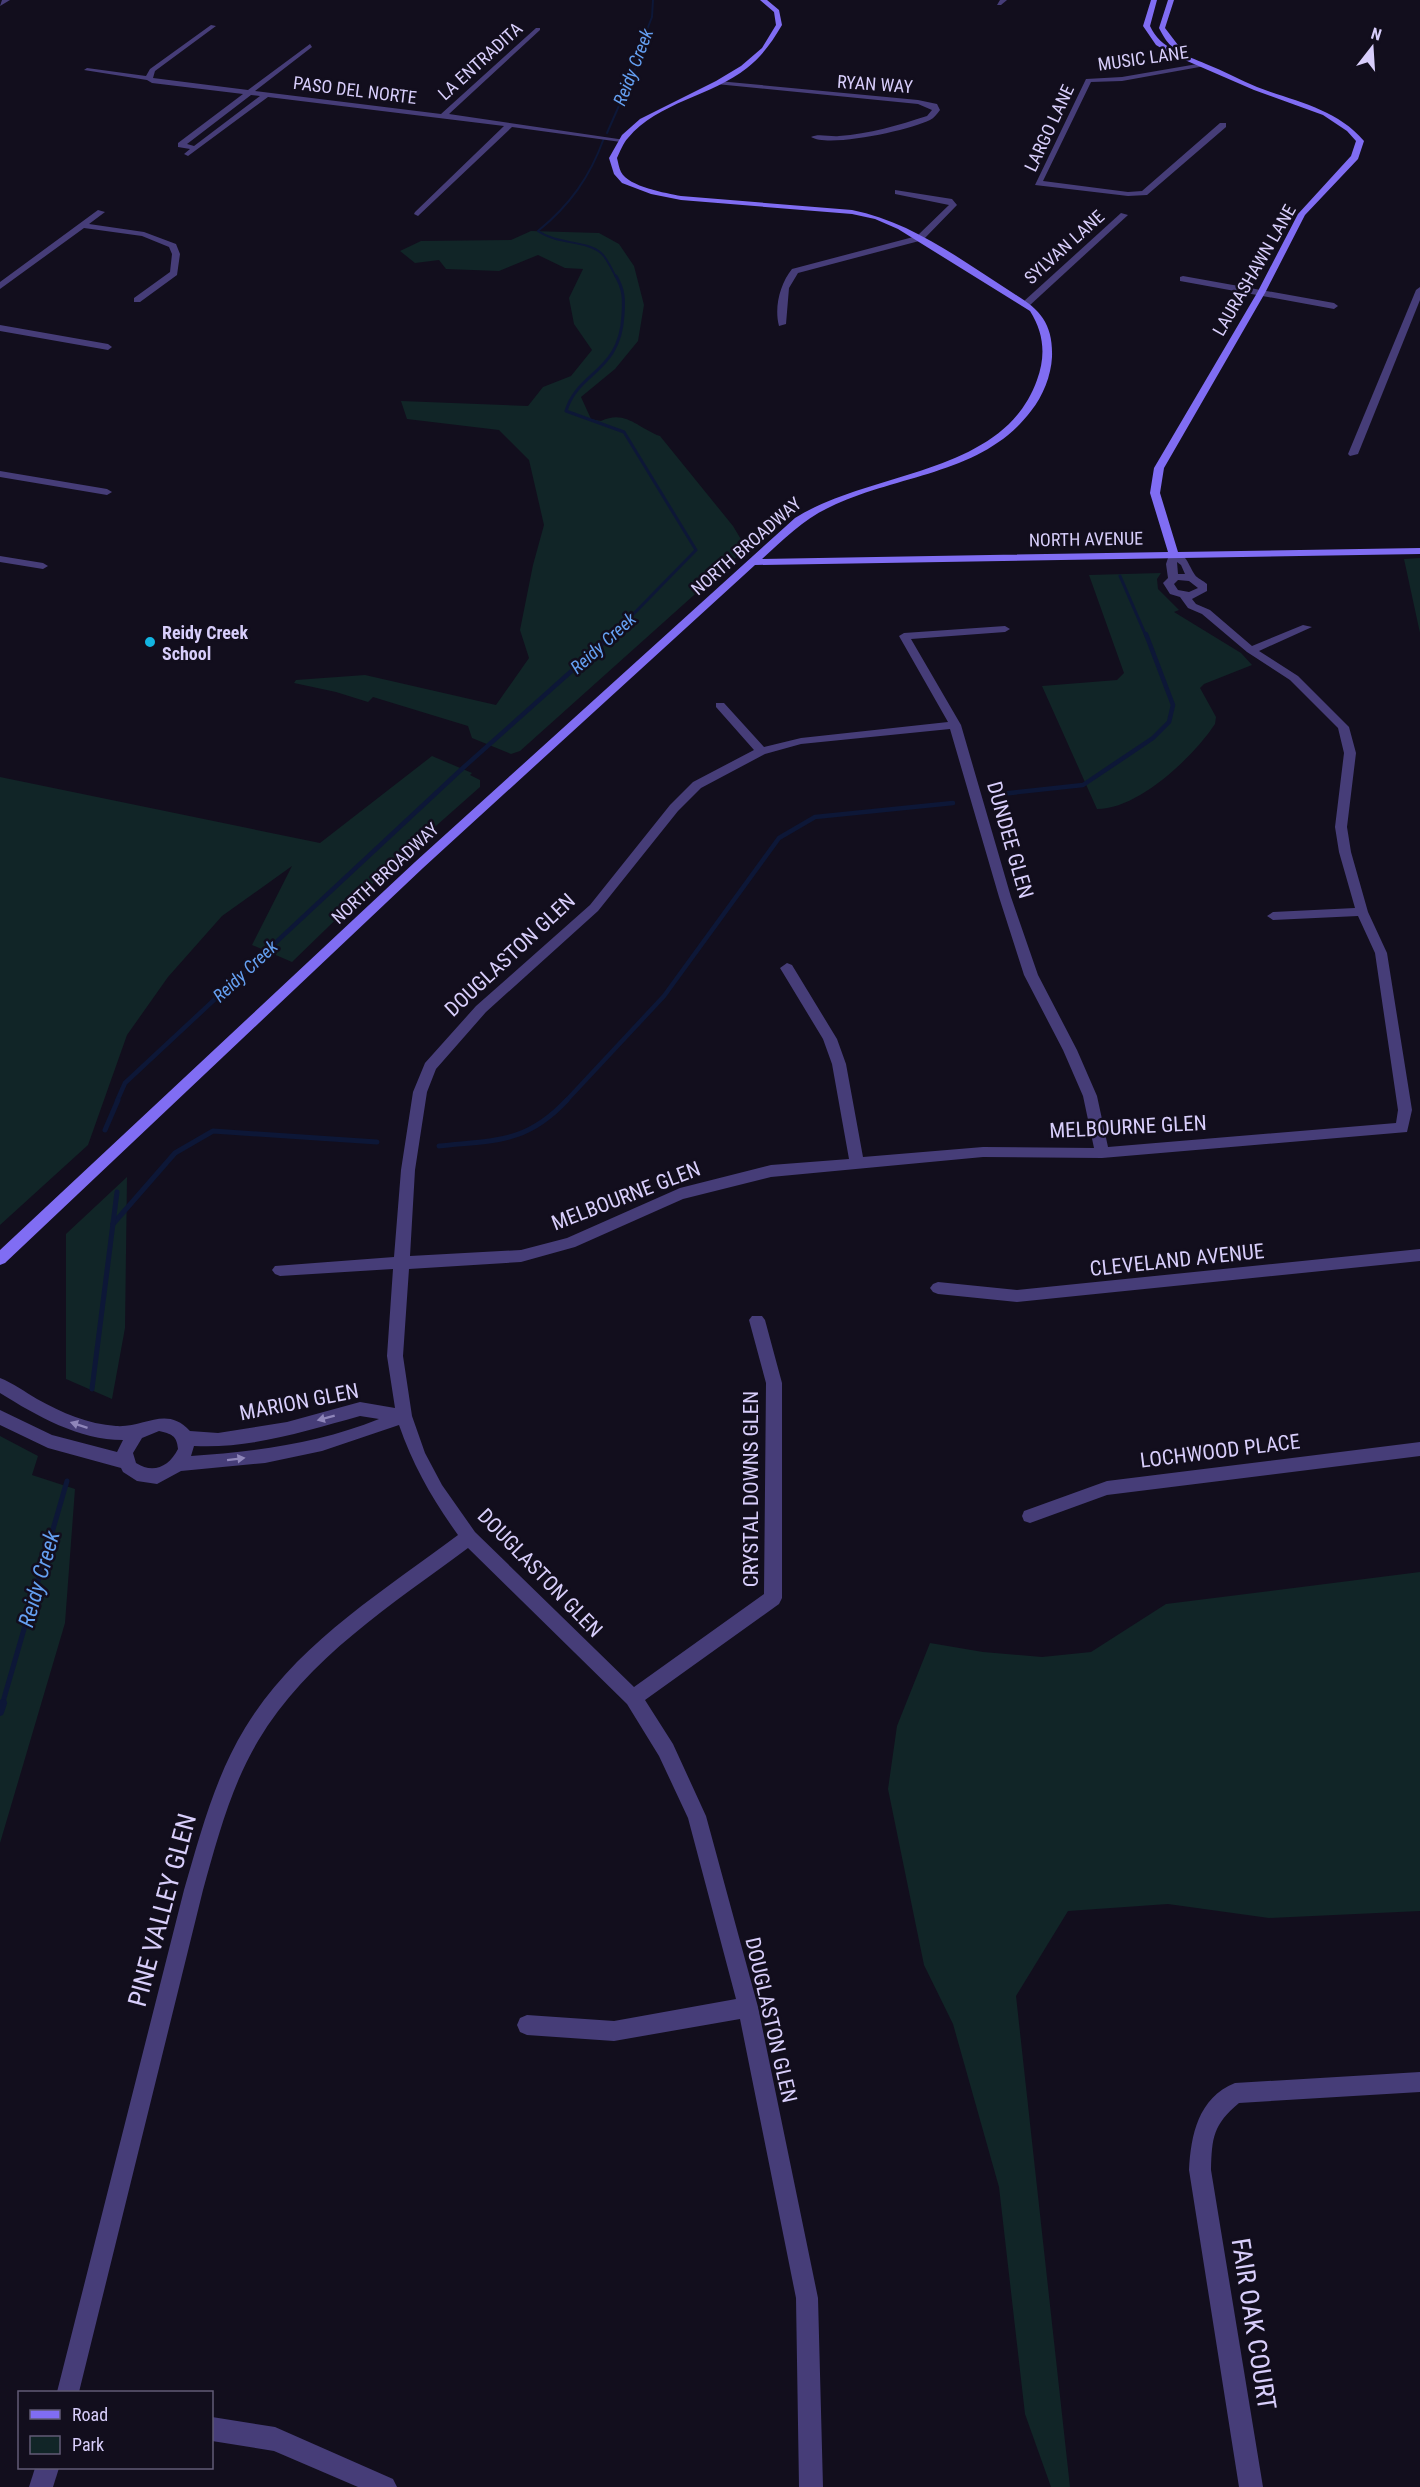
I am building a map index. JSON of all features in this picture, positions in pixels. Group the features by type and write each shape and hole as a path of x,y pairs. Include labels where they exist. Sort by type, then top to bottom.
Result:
{"street":[{"path":"0,4 7,0"},
{"path":"621,140 652,116 739,73 751,62 777,29 777,11 763,0"},
{"name":"LAURASHAWN LANE","path":"1154,0 1146,22 1147,30 1174,54 1256,89 1320,109 1349,126 1360,141 1355,157 1302,214 1260,293 1159,468 1155,493 1174,554"},
{"name":"LAURASHAWN LANE","path":"1171,0 1162,24 1166,36 1179,48 1199,59 1203,65"},
{"path":"149,78 152,70 213,26"},
{"name":"LA ENTRADITA","path":"442,116 538,29"},
{"path":"195,148 181,145 310,46"},
{"name":"MUSIC LANE","path":"1088,80 1122,80 1203,65"},
{"name":"PASO DEL NORTE","path":"87,70 149,78 152,81 511,124 621,140"},
{"name":"LARGO LANE","path":"1088,80 1038,183 1128,194 1144,193 1223,125"},
{"name":"RYAN WAY","path":"717,83 918,102 934,106 936,110 930,118 866,134 832,139 815,137"},
{"path":"187,154 267,94"},
{"path":"418,214 511,124"},
{"name":"NORTH BROADWAY","path":"0,1259 419,865 799,520 843,497 967,456 996,440 1016,423 1034,401 1043,385 1048,359 1043,323 1026,304 920,238 890,222 852,212 684,198 651,192 625,182 618,174 613,159 621,140"},
{"path":"782,324 782,302 788,280 795,271 920,238 951,208 952,201 898,192"},
{"path":"0,286 102,212"},
{"name":"SYLVAN LANE","path":"1026,304 1124,215"},
{"path":"84,226 144,234 173,246 176,254 174,273 137,300"},
{"path":"1184,279 1334,306"},
{"path":"1353,454 1420,290"},
{"path":"1407,320 1420,322"},
{"path":"0,328 108,347"},
{"path":"0,474 107,492"},
{"name":"NORTH AVENUE","path":"753,562 1420,551"},
{"path":"1174,554 1171,564 1173,578 1191,578"},
{"name":"MELBOURNE GLEN","path":"1174,554 1186,564 1191,578 1202,584 1203,589 1199,594 1208,605 1206,612"},
{"path":"0,559 43,566"},
{"name":"MELBOURNE GLEN","path":"280,1270 521,1256 570,1243 680,1194 716,1183 771,1171 983,1152 1102,1153 1402,1128 1404,1110 1381,953 1362,912 1345,852 1341,827 1350,753 1343,727 1294,678 1251,650 1206,612 1192,606 1184,595 1174,592 1168,586 1173,578"},
{"path":"1184,595 1199,594"},
{"path":"1251,650 1306,627"},
{"name":"DUNDEE GLEN","path":"1005,630 904,636 955,725 1005,897 1031,975 1070,1050 1090,1096 1102,1153"},
{"path":"720,705 761,751"},
{"name":"DOUGLASTON GLEN","path":"811,2487 807,2298 748,2007 697,1816 666,1750 633,1698 469,1537 436,1490 417,1455 404,1416 395,1356 408,1170 420,1092 430,1067 481,1009 594,908 674,808 697,785 761,751 801,741 955,725"},
{"path":"1273,916 1362,912"},
{"path":"787,968 830,1039 839,1064 857,1163"},
{"name":"CLEVELAND AVENUE","path":"938,1288 1017,1296 1187,1281 1420,1255"},
{"name":"CRYSTAL DOWNS GLEN","path":"633,1698 773,1598 774,1383 757,1320"},
{"path":"0,1385 41,1411 77,1425 113,1435 136,1433 147,1427 163,1424 180,1430 186,1438 187,1447 178,1464 169,1472 153,1477 141,1476 126,1462 125,1452 136,1433"},
{"name":"MARION GLEN","path":"186,1438 218,1440 287,1429 360,1409 404,1416"},
{"name":"MARION GLEN","path":"178,1464 268,1455 329,1443 367,1433 404,1416"},
{"path":"0,1417 48,1441 126,1462"},
{"name":"LOCHWOOD PLACE","path":"1030,1516 1107,1488 1420,1449"},
{"name":"PINE VALLEY GLEN","path":"68,2391 187,1919 219,1807 242,1754 270,1707 317,1654 469,1537"},
{"path":"527,2025 614,2031 748,2007"},
{"name":"FAIR OAK COURT","path":"1251,2487 1200,2170 1201,2137 1213,2110 1235,2092 1420,2082"},
{"path":"213,2429 275,2439 385,2487"},
{"path":"41,2487 47,2469"}],"green space":[{"path":"531,231 599,233 619,244 634,266 644,305 638,341 615,369 581,397 591,419 601,421 617,417 624,418 660,436 733,526 742,541 738,547 742,552 520,751 511,754 472,738 468,726 373,697 368,702 294,683 296,680 365,675 496,705 529,658 520,630 533,565 544,525 529,460 499,430 407,419 401,401 528,406 543,387 571,376 592,350 574,324 569,298 583,269 565,268 538,255 499,271 446,269 439,260 415,263 400,251 421,241 511,240"},
{"path":"1420,558 1420,633 1404,559"},
{"path":"1161,573 1157,579 1158,589 1179,610 1174,612 1241,653 1252,665 1204,684 1200,688 1216,717 1215,724 1193,751 1164,779 1130,800 1113,807 1097,809 1042,686 1117,680 1124,673 1089,575"},
{"path":"432,756 472,773 470,775 480,780 480,787 394,863 292,962 252,945 292,866 222,916 168,977 127,1035 88,1145 0,1225 0,777 320,843"},
{"path":"127,1177 125,1328 112,1399 66,1379 66,1234"},
{"path":"0,1436 38,1456 32,1475 75,1489 65,1623 0,1843"},
{"path":"1420,1572 1420,1911 1269,1918 1168,1904 1068,1911 1016,1996 1070,2487 1051,2487 1025,2414 999,2187 953,2024 924,1965 888,1789 897,1726 930,1643 983,1652 1042,1657 1091,1652 1166,1604"}],"waterway":[{"name":"Reidy Creek","path":"607,133 636,67 637,55 652,17 653,0"},
{"name":"Reidy Creek","path":"604,138 578,189 560,211 538,231 554,239 595,249 605,258 616,277"},
{"name":"Reidy Creek","path":"612,636 696,550 624,432 566,411 580,387 615,349 623,315 622,290 616,276"},
{"path":"1120,576 1146,636"},
{"name":"Reidy Creek","path":"117,1101 125,1083 464,767 613,634"},
{"path":"1001,794 1083,785 1153,738 1169,722 1173,705 1146,634"},
{"path":"566,1100 664,996 779,838 815,817 953,803"},
{"name":"Reidy Creek","path":"105,1130 118,1100"},
{"path":"439,1146 509,1137 538,1125 566,1100"},
{"path":"113,1224 175,1153 213,1131 377,1142"},
{"name":"Reidy Creek","path":"92,1389 117,1192"},
{"name":"Reidy Creek","path":"2,1705 67,1481"},
{"name":"Reidy Creek","path":"0,1712 3,1703"}],"place":[{"name":"Reidy Creek School","path":"150,642"}]}
